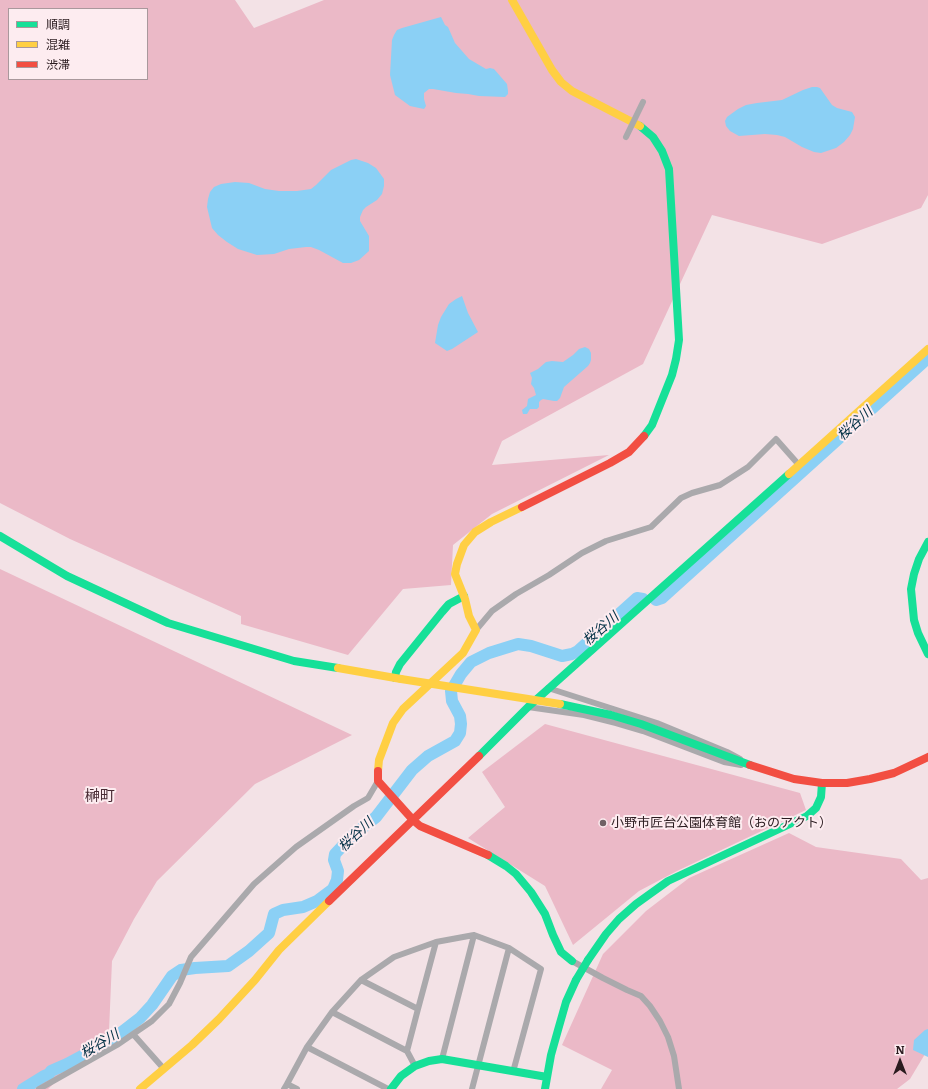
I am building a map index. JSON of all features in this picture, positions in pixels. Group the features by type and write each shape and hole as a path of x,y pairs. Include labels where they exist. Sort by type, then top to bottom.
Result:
{"street":[{"path":"476,630 469,616 464,596 455,574 464,545 475,532 491,522 610,463 629,452 641,440 652,425 672,376 679,340 669,169 662,150 653,137 643,128 572,91 562,82 552,70 512,0"},
{"path":"626,137 643,102"},
{"path":"140,1089 192,1045 219,1019 255,980 279,950 548,688 928,349"},
{"path":"39,1089 117,1045 152,1021 169,1004 191,957 254,884 296,847 354,806 368,798 378,781 379,760 393,723 404,709 463,653 476,630 492,611 516,594 549,575 582,553 606,541 651,527 681,498 692,493 720,485 748,468 776,439 799,465"},
{"path":"0,536 67,576 168,623 294,661 560,704 610,715 641,724 740,762 794,779 822,783 847,783 894,773 928,757"},
{"path":"928,542 919,559 914,574 912,589 914,620 918,633 928,654"},
{"path":"398,678 396,672 400,664 449,604 464,596"},
{"path":"548,688 657,723 727,752 754,766"},
{"path":"528,707 584,715 616,723 643,731 724,762 754,766"},
{"path":"378,781 420,826 490,856 516,874 531,892 545,914 561,952 572,961 641,996 660,1021 668,1037 674,1056 679,1089"},
{"path":"545,1089 551,1055 566,1002 576,980 588,960 606,934 619,919 636,904 668,881 806,816 816,808 821,797 822,783"},
{"path":"442,1059 474,935"},
{"path":"297,1089 285,1086 307,1047 332,1012 361,980 394,957 436,942 474,935 509,948 541,969 513,1072"},
{"path":"407,1051 436,942"},
{"path":"472,1089 509,948"},
{"path":"361,980 418,1009"},
{"path":"332,1012 407,1051 415,1066"},
{"path":"133,1034 164,1068"},
{"path":"307,1047 389,1089 401,1076 415,1066 429,1061 442,1059 547,1077"}],"shaded area":[{"path":"0,0 235,0 254,28 324,0 928,0 928,195 921,208 822,244 712,215 643,364 502,441 492,465 609,455 492,514 453,545 451,585 403,589 348,655 241,624 241,616 70,539 0,503"},
{"path":"0,569 352,735 255,784 157,881 134,919 112,961 109,1031 48,1089 0,1089"},
{"path":"545,724 800,793 806,810 677,871 639,891 573,945 545,886 468,838 505,807 482,772"},
{"path":"789,833 816,847 901,859 921,880 928,878 928,1049 910,1079 897,1089 601,1089 612,1070 562,1045 603,954 646,911 689,878"}],"water":[{"path":"441,17 445,25 448,27 455,43 469,59 486,69 494,69 507,84 508,94 505,97 479,96 429,89 424,93 426,106 424,109 410,106 395,95 390,75 392,40 394,35 397,30 402,28"},
{"path":"812,87 820,88 832,105 852,112 855,117 853,129 850,135 836,148 821,153 814,152 785,137 765,134 739,136 730,131 726,126 725,121 727,117 746,105 782,100"},
{"path":"356,159 368,163 376,168 384,179 382,194 377,200 363,210 360,217 360,221 369,236 369,251 359,260 351,263 343,263 311,247 289,249 274,254 257,255 238,249 218,235 212,228 207,207 210,192 214,187 221,184 235,182 249,183 265,189 279,191 311,189 331,170"},
{"path":"462,296 468,313 478,332 447,351 435,343 438,325 449,304"},
{"path":"585,347 589,349 591,353 590,363 564,387 560,398 557,401 543,399 539,402 539,407 537,409 530,409 527,414 523,414 522,410 527,406 528,399 536,395 531,384 532,378 530,373 538,369 546,362 563,362 579,349"},
{"path":"928,1029 928,1057 913,1050 914,1040"}],"waterway":[{"name":"桜谷川","path":"656,600 662,598 928,358"},
{"name":"桜谷川","path":"23,1089 49,1074 51,1071 110,1041 118,1035 140,1018 152,1005 172,976 181,970 228,966 249,951 269,933 274,914 283,910 303,907 317,901 333,889 337,880 338,871 334,860 335,854 350,838 376,817 412,770 428,756 455,741 460,733 460,716 452,701 451,691 461,674 471,662 489,653 518,644 531,646 562,656 572,654 578,651 637,598 643,599"}],"traffic: fast":[{"path":"640,126 653,137 662,151 669,169 679,340 672,375 652,425 644,436"},
{"path":"479,756 528,707 789,474"},
{"path":"0,536 67,576 168,623 294,661 338,668"},
{"path":"928,542 919,559 911,589 914,620 918,633 928,654"},
{"path":"395,678 400,664 442,612 449,604 464,596"},
{"path":"560,704 611,715 641,724 750,765"},
{"path":"588,960 606,934 619,919 636,904 668,881 807,816 816,808 821,797 822,783"},
{"path":"488,855 516,874 531,892 545,914 561,952 572,961"},
{"path":"576,980 588,960"},
{"path":"545,1089 551,1055 558,1030 566,1002 576,980"},
{"path":"391,1089 401,1076 415,1066 429,1061 442,1059 547,1077"}],"traffic: slow":[{"path":"512,0 552,70 561,82 572,91 640,126"},
{"path":"789,474 928,349"},
{"path":"378,771 379,760 393,723 403,709 463,653 476,630 469,616 465,599 455,574 464,545 475,532 491,522 522,507"},
{"path":"338,668 401,679"},
{"path":"401,679 560,704"},
{"path":"140,1089 192,1045 219,1019 255,980 279,950 329,901"}],"traffic: jam":[{"path":"522,507 629,452 644,436"},
{"path":"329,901 479,756"},
{"path":"750,765 794,779 822,783 847,783 894,773 928,757"},
{"path":"378,771 378,781 420,826 488,855"}],"place":[{"name":"小野市匠台公園体育館（おのアクト）","path":"603,823"}],"district":[{"name":"榊町","path":"100,797"}]}
